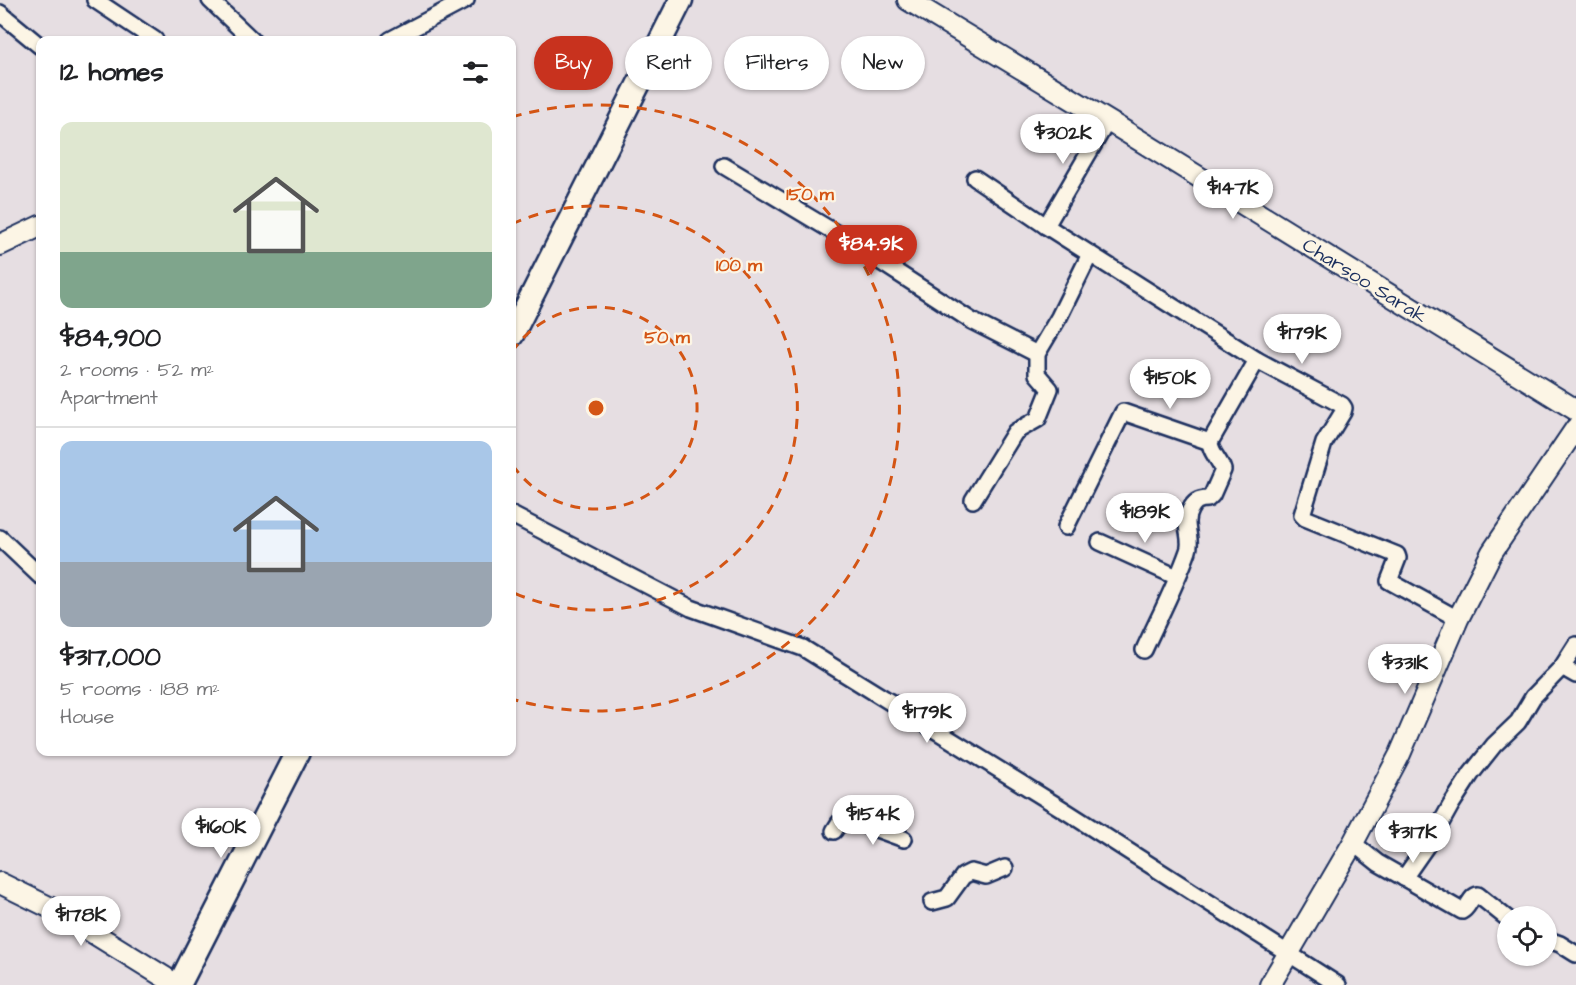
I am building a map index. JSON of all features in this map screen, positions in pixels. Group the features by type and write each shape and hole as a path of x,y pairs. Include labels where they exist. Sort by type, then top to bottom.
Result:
{"main road":[{"path":"516,322 681,0"},
{"path":"178,985 296,756"}],"street":[{"path":"95,0 149,36"},
{"path":"210,0 248,36"},
{"path":"398,36 466,0"},
{"name":"Charsoo Sarak","path":"908,0 1108,120 1576,410"},
{"path":"0,13 36,43"},
{"path":"1046,226 1108,120"},
{"path":"724,166 844,238 972,321 1037,354"},
{"path":"975,178 1046,226 1257,360 1342,405 1344,408 1324,442 1302,515 1397,555 1398,558 1389,581 1458,619"},
{"path":"0,245 36,228"},
{"path":"974,500 1015,432 1038,419 1050,389 1038,374 1037,354 1059,317 1090,254"},
{"path":"1144,650 1189,548 1186,526 1188,513 1194,502 1208,499 1212,495 1223,470 1220,460 1210,449 1210,442 1257,360"},
{"path":"1066,526 1123,412 1210,442"},
{"path":"1270,985 1353,843 1400,754 1458,619 1492,552 1576,428"},
{"path":"516,517 691,608 803,648 1338,985"},
{"path":"0,538 36,572"},
{"path":"1100,542 1177,577"},
{"path":"1404,878 1436,832 1471,774 1494,745 1518,722 1533,697 1562,667 1576,645"},
{"path":"1562,667 1576,675"},
{"path":"834,831 839,823 849,819 904,839"},
{"path":"1353,843 1378,863 1462,911 1473,897 1478,895 1497,910"},
{"path":"932,902 947,898 963,876 971,872 986,876 1005,868"},
{"path":"0,883 61,913 178,985"},
{"path":"1557,943 1576,954"}]}
